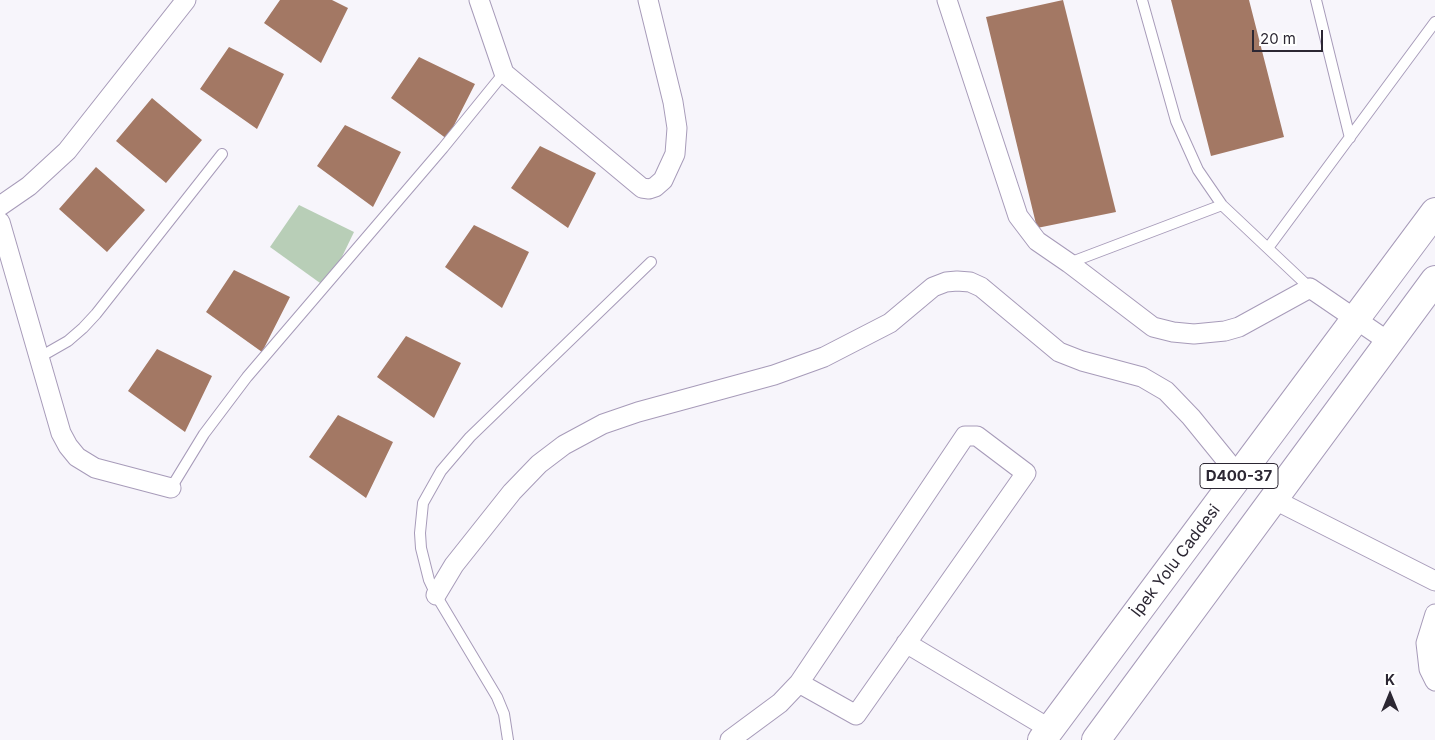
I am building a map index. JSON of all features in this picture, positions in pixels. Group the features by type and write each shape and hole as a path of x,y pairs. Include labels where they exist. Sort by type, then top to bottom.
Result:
{"highway":[{"name":"İpek Yolu Caddesi","path":"1046,735 1435,212"},
{"name":"D400-37","path":"1096,740 1435,280"}],"street":[{"path":"0,206 28,186 67,151 186,0"},
{"path":"479,0 504,73 642,188 655,187 663,180 676,154 677,128 673,102 648,0"},
{"path":"947,0 1018,216 1037,241 1153,327 1173,332 1194,334 1217,333 1239,328 1310,288 1389,342"},
{"path":"0,222 61,433 68,446 77,457 95,468 171,488"},
{"path":"436,595 454,565 512,492 539,464 564,444 602,424 638,412 774,376 824,357 890,323 933,287 951,281 970,282 981,287 1059,352 1082,361 1142,377 1166,391 1191,417 1239,476"},
{"path":"730,740 780,703 799,683 964,436 977,436 1026,473 856,715 799,683"},
{"path":"1273,499 1435,581"},
{"path":"1435,614 1426,643 1429,669 1435,681"},
{"path":"906,643 1046,735"}],"lane":[{"path":"1142,0 1176,121 1198,170 1222,205 1310,288"},
{"path":"1316,0 1350,138"},
{"path":"1268,248 1435,22"},
{"path":"171,488 204,434 247,377 443,148 504,73"},
{"path":"40,357 68,341 96,314 222,154"},
{"path":"1069,263 1222,205"},
{"path":"508,740 504,714 497,697 436,595 424,564 421,548 420,518 423,502 441,471 470,437 651,262"}],"green space":[{"path":"299,205 354,232 327,288 270,247"}],"building":[{"path":"280,0 332,0 348,8 321,63 264,23"},
{"path":"1063,0 1116,212 1037,228 986,17"},
{"path":"1171,0 1249,0 1284,137 1211,156"},
{"path":"229,47 284,74 257,129 200,89"},
{"path":"419,57 475,84 447,139 391,98"},
{"path":"152,98 202,140 166,183 116,141"},
{"path":"345,125 401,152 373,207 317,166"},
{"path":"540,146 596,173 568,228 511,188"},
{"path":"96,167 145,210 107,252 59,209"},
{"path":"474,225 529,252 502,308 445,267"},
{"path":"234,270 290,297 262,352 206,312"},
{"path":"406,336 461,363 434,418 377,377"},
{"path":"157,349 212,376 185,432 128,391"},
{"path":"338,415 393,442 366,498 309,457"}]}
